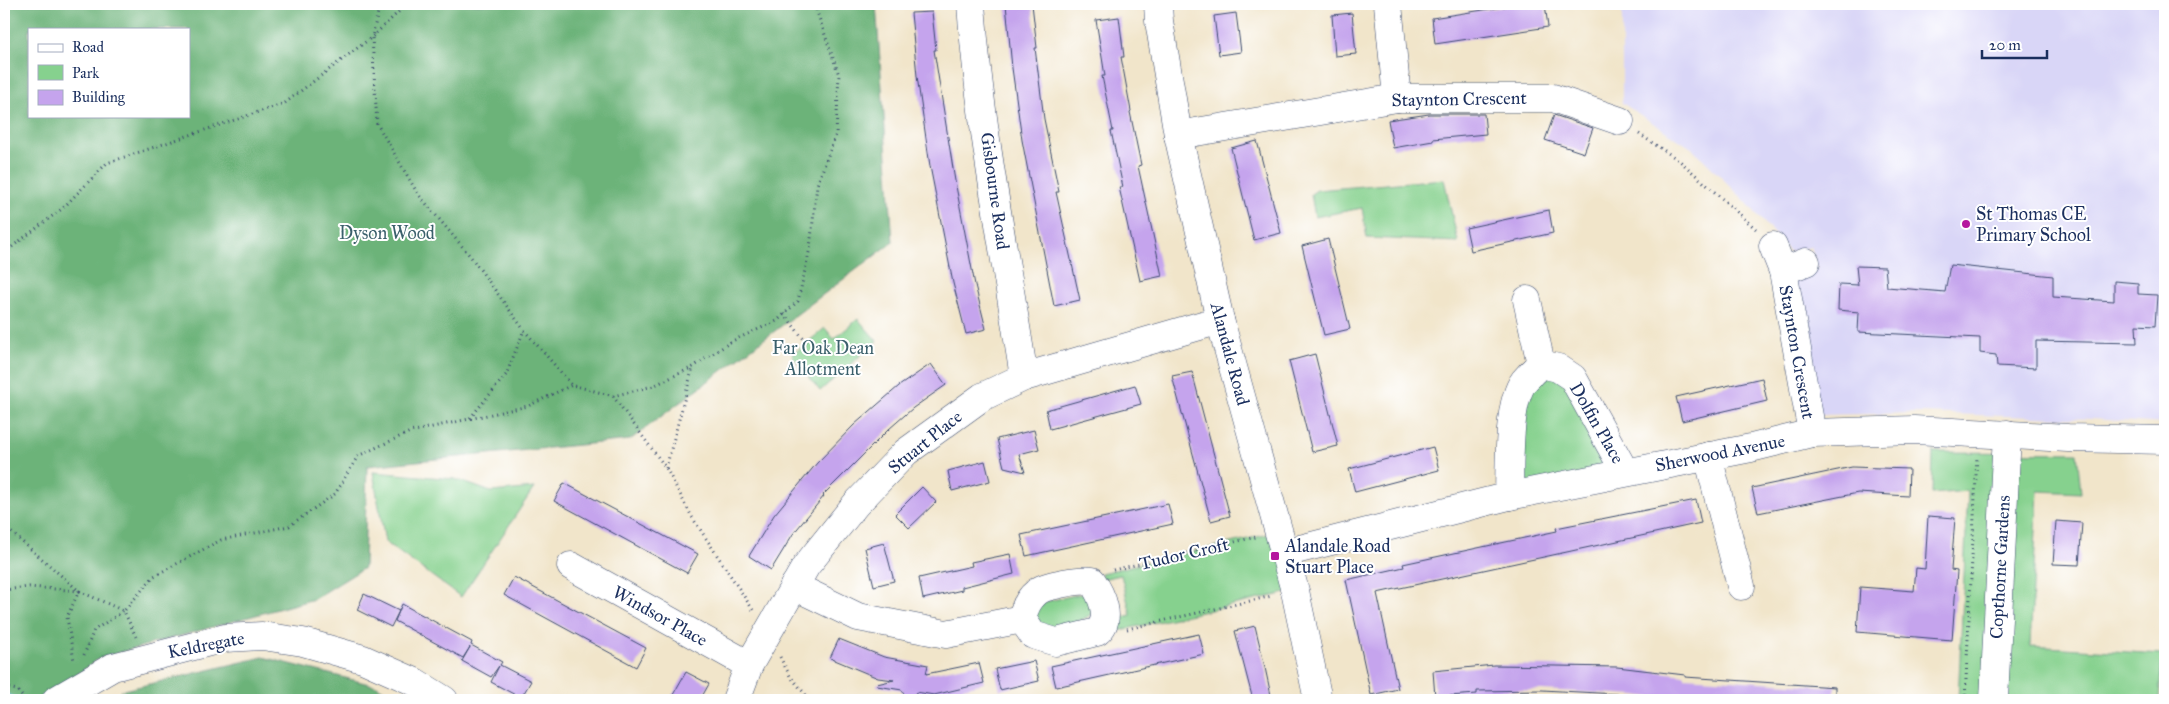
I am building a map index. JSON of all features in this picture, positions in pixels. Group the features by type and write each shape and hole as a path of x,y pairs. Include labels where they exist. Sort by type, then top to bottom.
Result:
{"street":[{"name":"Gisbourne Road","path":"972,4 974,42 991,168 1024,377"},
{"name":"Alandale Road","path":"1158,4 1159,21 1178,135 1220,320 1295,591 1318,700"},
{"path":"1388,4 1397,98"},
{"name":"Staynton Crescent","path":"1178,135 1397,98 1553,98 1620,121"},
{"name":"Staynton Crescent","path":"1773,246 1794,266 1812,434"},
{"path":"1509,496 1510,450 1517,396 1524,381 1541,364 1527,300"},
{"name":"Stuart Place","path":"736,700 749,665 806,566 856,504 906,452 982,397 1024,377 1220,320"},
{"name":"Dolfin Place","path":"1541,364 1558,368 1573,378 1625,472"},
{"name":"Sherwood Avenue","path":"1281,543 1812,434 1914,430 2165,440"},
{"name":"Copthorne Gardens","path":"1994,700 2007,434"},
{"path":"1708,456 1741,586"},
{"name":"Windsor Place","path":"571,566 749,665"},
{"path":"1082,579 1092,581 1098,590 1106,618 1102,628 1097,632 1056,642 1033,635 1022,619 1025,606 1038,590 1082,579"},
{"path":"794,586 858,617 946,634 1022,619"},
{"name":"Keldregate","path":"69,688 113,667 225,638 262,636 303,642 363,659 415,682 444,700"}],"path":[{"path":"380,4 372,37 377,124 418,194 471,256 524,330 572,385 613,396 653,386 693,367 732,341 777,321 798,301 810,248 817,186 836,134 839,75 816,9 816,4"},
{"path":"4,253 63,208 107,163 285,103 372,37 407,4"},
{"path":"810,4 816,9"},
{"path":"1620,121 1680,161 1735,209 1773,246"},
{"path":"784,314 808,343"},
{"path":"470,419 506,375 524,330"},
{"path":"666,468 693,367"},
{"path":"69,688 94,630 124,611 154,576 221,540 289,526 335,494 358,456 410,432 528,406 572,385"},
{"path":"613,396 666,468 692,517 768,632"},
{"path":"1965,700 1979,433"},
{"path":"4,526 80,591 124,611"},
{"name":"Tudor Croft","path":"1092,581 1101,573 1281,543"},
{"path":"4,590 29,587 80,591"},
{"path":"69,688 67,617 80,591"},
{"path":"1102,628 1117,631 1295,591"},
{"path":"790,676 810,700"},
{"path":"4,687 17,690 25,700"}],"shaded area":[{"name":"St Thomas CE Primary School","path":"1622,4 2165,4 2165,424 2092,419 1922,413 1816,415 1792,278 1818,269 1811,247 1790,252 1746,202 1693,149 1622,103"}],"green space":[{"name":"Dyson Wood","path":"4,4 876,4 893,242 630,440 367,466 364,568 314,599 100,658 43,700 4,700"},
{"path":"1444,179 1458,242 1367,238 1362,208 1315,217 1311,194 1317,190"},
{"name":"Far Oak Dean Allotment","path":"858,319 877,341 820,391 792,355 825,328 834,339"},
{"path":"1558,368 1625,472 1509,496 1517,396"},
{"path":"1933,452 2077,453 2081,493 2038,491 2030,646 2162,654 2159,700 1958,700 1968,491 1932,494"},
{"path":"373,472 455,479 491,492 534,488 461,597 385,542"},
{"path":"1278,532 1295,591 1117,631 1114,619 1131,615 1121,575 1102,579 1101,573"},
{"path":"1080,594 1088,596 1093,613 1082,620 1062,626 1042,627 1035,618 1037,608 1044,602"},
{"path":"263,657 377,686 400,700 113,700 120,691"}],"building":[{"path":"1006,4 1032,4 1037,48 1035,48 1044,119 1059,192 1056,192 1080,300 1054,306 1022,140 1012,68"},
{"path":"1522,4 1545,4 1548,27 1435,44 1432,18"},
{"path":"932,12 936,50 934,50 955,181 975,285 986,329 966,334 953,283 930,166 917,76 911,13"},
{"path":"1236,13 1241,52 1219,55 1214,16"},
{"path":"1352,13 1356,54 1335,56 1332,15"},
{"path":"1119,17 1124,57 1121,57 1141,165 1138,166 1162,276 1140,281 1119,187 1123,187 1102,76 1105,76 1096,20"},
{"path":"1429,114 1484,114 1486,134 1433,139 1433,141 1393,148 1388,120"},
{"path":"1554,115 1593,128 1584,153 1545,140"},
{"path":"1257,141 1281,233 1254,240 1231,148"},
{"path":"1549,210 1553,233 1471,251 1466,228"},
{"path":"1328,239 1350,329 1324,335 1302,246"},
{"path":"1950,265 2053,276 2053,297 2114,301 2114,281 2138,283 2138,294 2157,295 2155,326 2136,325 2137,343 2036,341 2036,368 1997,366 1996,355 1980,353 1980,338 1858,332 1859,312 1838,310 1839,284 1858,285 1856,266 1885,267 1887,287 1945,292"},
{"path":"1315,354 1338,446 1312,452 1289,361"},
{"path":"931,364 946,385 913,408 889,429 823,495 793,534 771,570 749,556 774,515 817,463 854,425 899,386"},
{"path":"1192,372 1230,516 1211,521 1172,376"},
{"path":"1762,378 1767,401 1682,421 1676,397"},
{"path":"1135,385 1141,404 1050,429 1046,410"},
{"path":"1034,430 1039,449 1019,454 1025,472 1004,467 997,439"},
{"path":"1433,447 1439,470 1355,492 1349,469"},
{"path":"985,461 990,481 952,491 948,471"},
{"path":"1852,467 1909,469 1908,496 1858,493 1758,513 1752,488"},
{"path":"564,483 698,554 687,573 554,501"},
{"path":"922,487 936,502 909,528 895,514"},
{"path":"1696,500 1701,523 1377,593 1398,689 1371,695 1346,580 1404,567 1403,564 1557,531 1556,528"},
{"path":"1168,504 1173,524 1026,556 1021,535"},
{"path":"1928,516 1955,518 1951,570 1957,571 1952,640 1857,632 1860,587 1914,591 1916,568 1925,569"},
{"path":"2056,521 2082,523 2079,565 2053,564"},
{"path":"884,543 894,581 874,586 865,548"},
{"path":"1010,554 1014,574 962,587 962,590 923,599 919,578 972,566 971,562"},
{"path":"514,577 646,648 636,667 504,595"},
{"path":"364,594 399,611 391,627 357,610"},
{"path":"402,604 472,642 471,645 502,662 500,665 531,681 521,698 491,682 499,666 491,677 462,661 470,647 463,658 395,621"},
{"path":"1255,626 1272,700 1253,700 1235,631"},
{"path":"1199,634 1204,654 1056,687 1051,666"},
{"path":"839,639 884,657 928,665 926,674 979,663 984,683 934,695 916,692 911,700 907,700 902,690 877,686 877,684 894,680 878,678 830,658"},
{"path":"1034,661 1039,681 1000,690 995,669"},
{"path":"1494,665 1617,667 1685,675 1685,677 1835,687 1835,700 1669,700 1635,695 1542,690 1477,691 1477,694 1435,697 1433,671"},
{"path":"686,672 709,684 700,700 670,700"}],"waterway":[{"path":"4,696 15,700"}],"place":[{"name":"St Thomas CE Primary School","path":"1966,224"},
{"name":"Alandale Road Stuart Place","path":"1275,556"}]}
